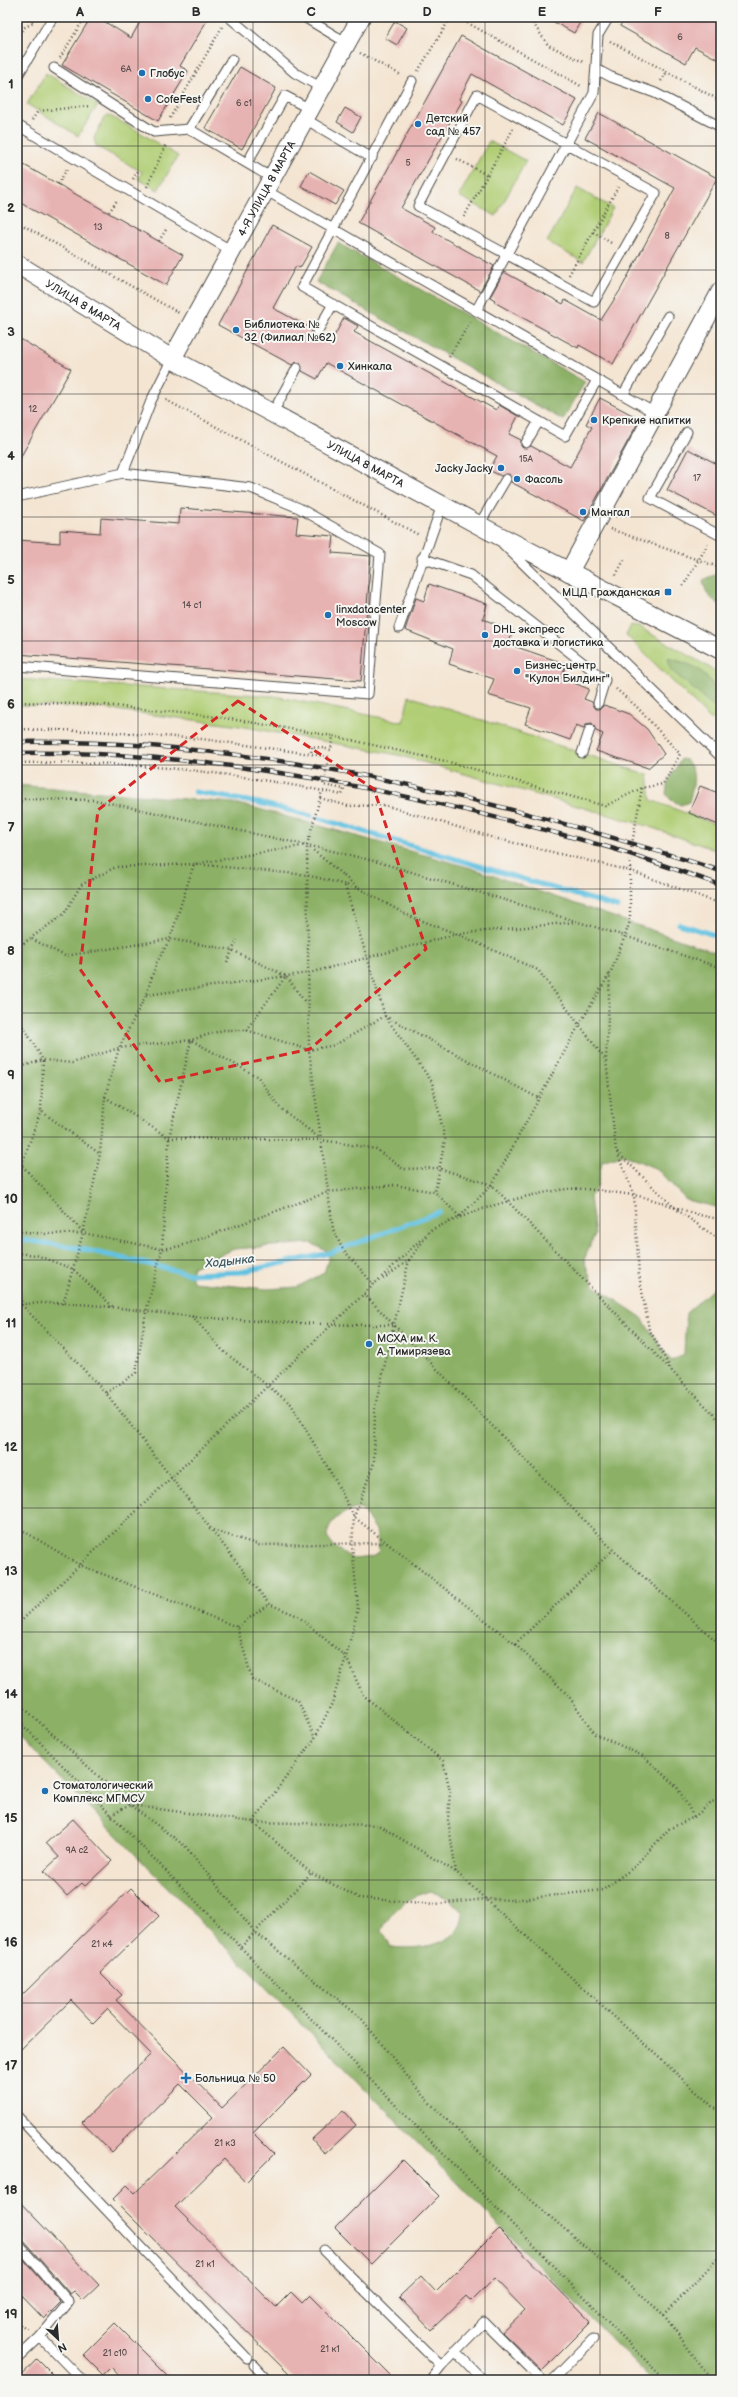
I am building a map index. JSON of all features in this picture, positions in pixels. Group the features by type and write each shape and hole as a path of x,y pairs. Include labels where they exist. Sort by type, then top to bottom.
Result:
{"street":[{"name":"4-Я УЛИЦА 8 МАРТА","path":"172,359 322,88 353,48 361,17"},
{"name":"УЛИЦА 8 МАРТА","path":"17,264 172,359 272,414 483,527 721,650"},
{"path":"569,572 721,291"}],"lane":[{"path":"17,77 53,17"},
{"path":"304,17 353,48"},
{"path":"476,311 594,93 598,35 609,17"},
{"path":"227,20 296,73 322,88"},
{"path":"189,130 232,59"},
{"path":"54,68 154,132 189,130 247,163 268,184 334,230 655,413"},
{"path":"596,68 612,77 655,93 721,127"},
{"path":"412,81 334,230 302,287 565,436 597,380"},
{"path":"477,95 567,144 656,193 594,302 418,206 477,95"},
{"path":"247,163 285,96 307,114 372,158"},
{"path":"17,124 232,251"},
{"path":"317,332 333,304"},
{"path":"623,395 668,316"},
{"path":"123,473 155,394 172,359"},
{"path":"272,414 297,368"},
{"path":"526,443 539,421"},
{"path":"687,432 650,498 721,536"},
{"path":"17,497 123,473 251,488 299,508 380,554 368,694 17,666"},
{"path":"506,478 483,527 721,757"},
{"path":"399,628 422,558 442,505"},
{"path":"422,558 470,575 606,680 598,704"},
{"path":"582,753 590,730"},
{"path":"17,2116 247,2358"},
{"path":"17,2359 40,2337 69,2302 18,2244"},
{"path":"324,2250 441,2366"},
{"path":"430,2380 441,2366 484,2322 542,2380"},
{"path":"40,2337 82,2380"},
{"path":"553,2380 593,2339"},
{"path":"455,2351 483,2380"},
{"path":"254,2365 268,2380"}],"path":[{"path":"17,37 24,26 34,23 25,17"},
{"path":"54,68 85,17"},
{"path":"109,17 119,23 122,17"},
{"path":"353,48 412,81 451,17"},
{"path":"457,17 594,93"},
{"path":"523,17 533,23 548,45 596,68"},
{"path":"142,198 172,131 170,118 227,20"},
{"path":"598,35 721,100"},
{"path":"38,111 98,105"},
{"path":"458,228 518,118"},
{"path":"446,152 487,175"},
{"path":"58,184 74,158"},
{"path":"563,285 624,176"},
{"path":"17,222 181,314"},
{"path":"592,232 623,251"},
{"path":"444,367 476,311"},
{"path":"155,394 429,540"},
{"path":"610,529 721,568"},
{"path":"683,586 704,549"},
{"path":"616,575 624,560"},
{"path":"17,702 105,705 218,717 333,736 449,762 605,806 642,788 663,784 680,754 636,706 606,680"},
{"path":"17,729 95,731 202,739 329,757 323,785 344,789 342,795 189,770 53,762 17,763"},
{"path":"311,754 312,746 331,750 333,736"},
{"path":"460,1217 492,1186 579,1025 610,974 630,922 631,849 642,788"},
{"path":"322,791 307,845 309,1050 333,1229 342,1248 374,1285"},
{"path":"320,798 348,806 384,805 494,838 631,871 721,904"},
{"path":"17,803 25,799 95,800 307,845 378,862 624,936 721,968"},
{"path":"17,948 32,939 64,914 81,885 116,867 194,864 307,845 358,888 407,914 457,934 538,970 606,1060"},
{"path":"194,864 307,875 345,886 358,888"},
{"path":"63,1304 83,1232 100,1154 105,1097 119,1048 146,995 156,964 170,938 194,864"},
{"path":"345,886 385,1016 432,1082 445,1139 438,1168 435,1192"},
{"path":"146,995 309,973 457,934 576,922"},
{"path":"32,939 65,956 170,938 232,950 286,976 308,1006"},
{"path":"227,962 237,940"},
{"path":"610,974 606,1060 616,1150 634,1195 639,1275 649,1329 672,1372"},
{"path":"246,1030 286,976"},
{"path":"17,1016 43,1060 41,1110 22,1164 17,1204"},
{"path":"17,1068 43,1060 72,1063 119,1048 191,1040 223,1030 246,1030 309,1050 335,1045 385,1016"},
{"path":"385,1016 540,1099"},
{"path":"106,1393 136,1374 146,1312 162,1249 169,1138 191,1040"},
{"path":"191,1040 258,1077 279,1107 322,1140"},
{"path":"105,1097 169,1138 322,1140 376,1149 403,1169 438,1168 492,1186 721,1422"},
{"path":"41,1110 100,1154"},
{"path":"616,1150 676,1209 721,1241"},
{"path":"17,1160 83,1232"},
{"path":"17,1231 46,1234 83,1232 162,1249 181,1246 328,1192 395,1185 435,1192 460,1217"},
{"path":"17,1625 431,1230 460,1217 508,1202 568,1189 634,1195 676,1209 721,1219"},
{"path":"374,1285 409,1260 431,1230"},
{"path":"17,1253 36,1255 73,1269 115,1309"},
{"path":"253,1822 315,1738 332,1703 346,1657 358,1608 352,1545 354,1517 374,1463 375,1407 409,1260"},
{"path":"17,1265 22,1305 106,1393 208,1529 269,1604 298,1616 346,1657 363,1695 443,1761 450,1791 448,1820 456,1872"},
{"path":"364,1294 613,1550 721,1645"},
{"path":"17,1306 63,1304 192,1316 333,1325 394,1325"},
{"path":"192,1316 222,1351 267,1387 292,1404 354,1517 384,1543 515,1644 568,1695 595,1734 643,1756 677,1787 694,1817"},
{"path":"17,1527 80,1565 237,1627"},
{"path":"208,1529 259,1545 352,1545 384,1543"},
{"path":"515,1644 613,1550"},
{"path":"237,1627 269,1604"},
{"path":"237,1627 252,1679 298,1701 315,1738"},
{"path":"17,1708 24,1708 130,1805 185,1846 255,1932 361,2018 423,2096 502,2175 664,2315 711,2380"},
{"path":"17,1719 665,2380"},
{"path":"253,1822 311,1873 359,1898 435,1904 488,1899 512,1900 603,1890 634,1867 669,1829 694,1817 721,1795"},
{"path":"111,1815 130,1805 253,1822 378,1825 456,1872 488,1899 712,2106 721,2110"},
{"path":"241,1947 311,1873"},
{"path":"664,2315 721,2256"}],"highlighted area":[{"path":"238,701 374,789 426,949 310,1049 160,1082 80,969 98,810"}],"green space":[{"path":"46,73 98,105 78,136 27,104"},
{"path":"108,115 133,128 178,156 158,190 138,179 142,172 96,146 94,138 104,118"},
{"path":"489,141 526,161 496,216 459,196"},
{"path":"577,188 613,208 583,262 547,242"},
{"path":"338,243 585,382 563,420 316,282"},
{"path":"715,575 721,576 721,605 708,595 703,580"},
{"path":"631,626 639,627 721,674 721,730 626,635"},
{"path":"668,658 693,666 703,673 719,694 721,694 721,713 671,670"},
{"path":"17,679 274,696 403,722 409,696 648,775 651,800 720,826 716,836 721,838 721,852 647,826 398,755 240,726 100,708 17,705"},
{"path":"681,759 686,760 690,765 694,780 689,802 681,805 671,800 666,794 668,782"},
{"name":"МСХА им. К. А. Тимирязева","path":"17,785 233,803 259,809 471,868 721,954 721,1208 686,1200 657,1169 624,1155 602,1162 597,1187 590,1197 595,1234 584,1260 593,1285 641,1317 671,1361 684,1354 686,1313 715,1287 721,1286 721,2380 651,2380 17,1734","holes":["311,1243 330,1253 324,1273 297,1287 267,1289 193,1282 191,1274 193,1267 234,1249","361,1508 376,1530 379,1551 373,1557 353,1559 332,1545 327,1537 328,1530 334,1520 338,1516","430,1891 448,1898 463,1913 461,1924 455,1933 436,1944 413,1948 391,1947 382,1931 385,1923 401,1905"]}],"building":[{"path":"91,17 97,17 131,38 143,17 209,17 180,66 188,71 158,121 62,65"},
{"path":"545,17 583,17 574,33"},
{"path":"625,17 721,17 721,61 695,47 686,63 620,26"},
{"path":"395,21 407,28 397,45 385,38"},
{"path":"461,36 577,100 563,125 472,74 459,99 462,101 401,208 435,227 433,232 494,266 480,291 358,223"},
{"path":"240,67 276,88 242,149 205,128"},
{"path":"345,108 361,117 353,132 337,122"},
{"path":"599,113 717,178 613,364 579,345 578,348 494,302 495,300 490,297 504,272 563,304 565,300 601,320 621,289 675,188 585,138"},
{"path":"17,161 183,255 166,285 17,201"},
{"path":"309,171 344,191 335,205 301,186"},
{"path":"272,225 312,247 300,268 296,266 273,308 312,329 312,335 317,338 322,335 332,340 344,318 358,326 354,332 496,410 499,405 518,416 509,434 521,440 521,446 523,448 531,446 570,467 592,427 586,424 600,398 640,419 584,521 511,482 509,474 501,476 489,470 497,456 326,363 317,379 302,371 300,363 296,362 292,365 218,325"},
{"path":"17,337 71,369 17,463"},
{"path":"688,449 721,466 721,518 667,490"},
{"path":"180,508 298,517 296,533 334,536 332,553 371,556 361,681 17,654 17,540 60,543 60,530 100,533 101,518 179,524"},
{"name":"Бизнес-центр \"Кулон Билдинг\"","path":"429,584 487,604 483,619 513,631 508,644 566,664 561,678 589,689 584,699 592,702 596,709 600,709 604,705 629,714 647,729 664,754 648,768 596,751 603,734 596,731 592,723 586,724 584,728 576,725 570,740 525,724 531,708 488,695 494,679 449,664 453,649 405,630 416,598 424,601"},
{"path":"700,786 721,794 721,826 689,813"},
{"path":"73,1819 112,1861 85,1886 82,1883 67,1896 44,1871 59,1857 46,1843"},
{"path":"131,1888 159,1916 100,1973 122,1995 116,2000 222,2108 284,2047 311,2075 253,2133 274,2154 246,2182 224,2159 175,2207 276,2307 291,2292 302,2303 310,2295 395,2380 295,2380 113,2199 127,2185 135,2193 213,2117 180,2084 111,2152 82,2122 151,2054 107,2009 93,2023 71,2000 17,2053 17,2000"},
{"path":"343,2111 356,2125 325,2154 312,2139"},
{"path":"403,2160 439,2196 371,2264 335,2228"},
{"path":"17,2199 99,2285 83,2300 74,2291 70,2294 23,2240 17,2238"},
{"path":"499,2229 591,2322 542,2371 502,2332 525,2310 494,2278 471,2301 466,2296 431,2330 399,2297 421,2276 436,2292"},
{"path":"17,2252 61,2302 44,2319 17,2291"},
{"path":"115,2323 172,2380 123,2380 111,2367 103,2375 83,2355"},
{"path":"37,2359 58,2380 17,2380"}],"waterway":[{"path":"195,792 259,803 311,816"},
{"path":"318,818 617,907"},
{"path":"679,924 721,937"},
{"name":"Ходынка","path":"17,1239 78,1248 191,1274 241,1272 330,1253 439,1212"}],"railway":[{"path":"17,742 107,743 197,750 286,762 374,778 462,797 549,819 721,871"},
{"path":"17,753 91,754 166,759 242,767 317,779 466,810 540,829 625,852 721,885"}],"place":[{"name":"Глобус","path":"142,73"},
{"name":"CofeFest","path":"148,99"},
{"name":"Детский сад № 457","path":"418,124"},
{"name":"Библиотека № 32 (Филиал №62)","path":"236,330"},
{"name":"Хинкала","path":"340,366"},
{"name":"Крепкие напитки","path":"594,420"},
{"name":"Jacky Jacky","path":"501,468"},
{"name":"Фасоль","path":"517,479"},
{"name":"Мангал","path":"583,512"},
{"name":"МЦД Гражданская","path":"668,592"},
{"name":"linxdatacenter Moscow","path":"328,615"},
{"name":"DHL экспресс доставка и логистика","path":"485,635"},
{"name":"Бизнес-центр \"Кулон Билдинг\"","path":"517,671"},
{"name":"МСХА им. К. А. Тимирязева","path":"369,1344"},
{"name":"Стоматологический Комплекс МГМСУ","path":"45,1791"},
{"name":"Больница № 50","path":"186,2078"}]}
